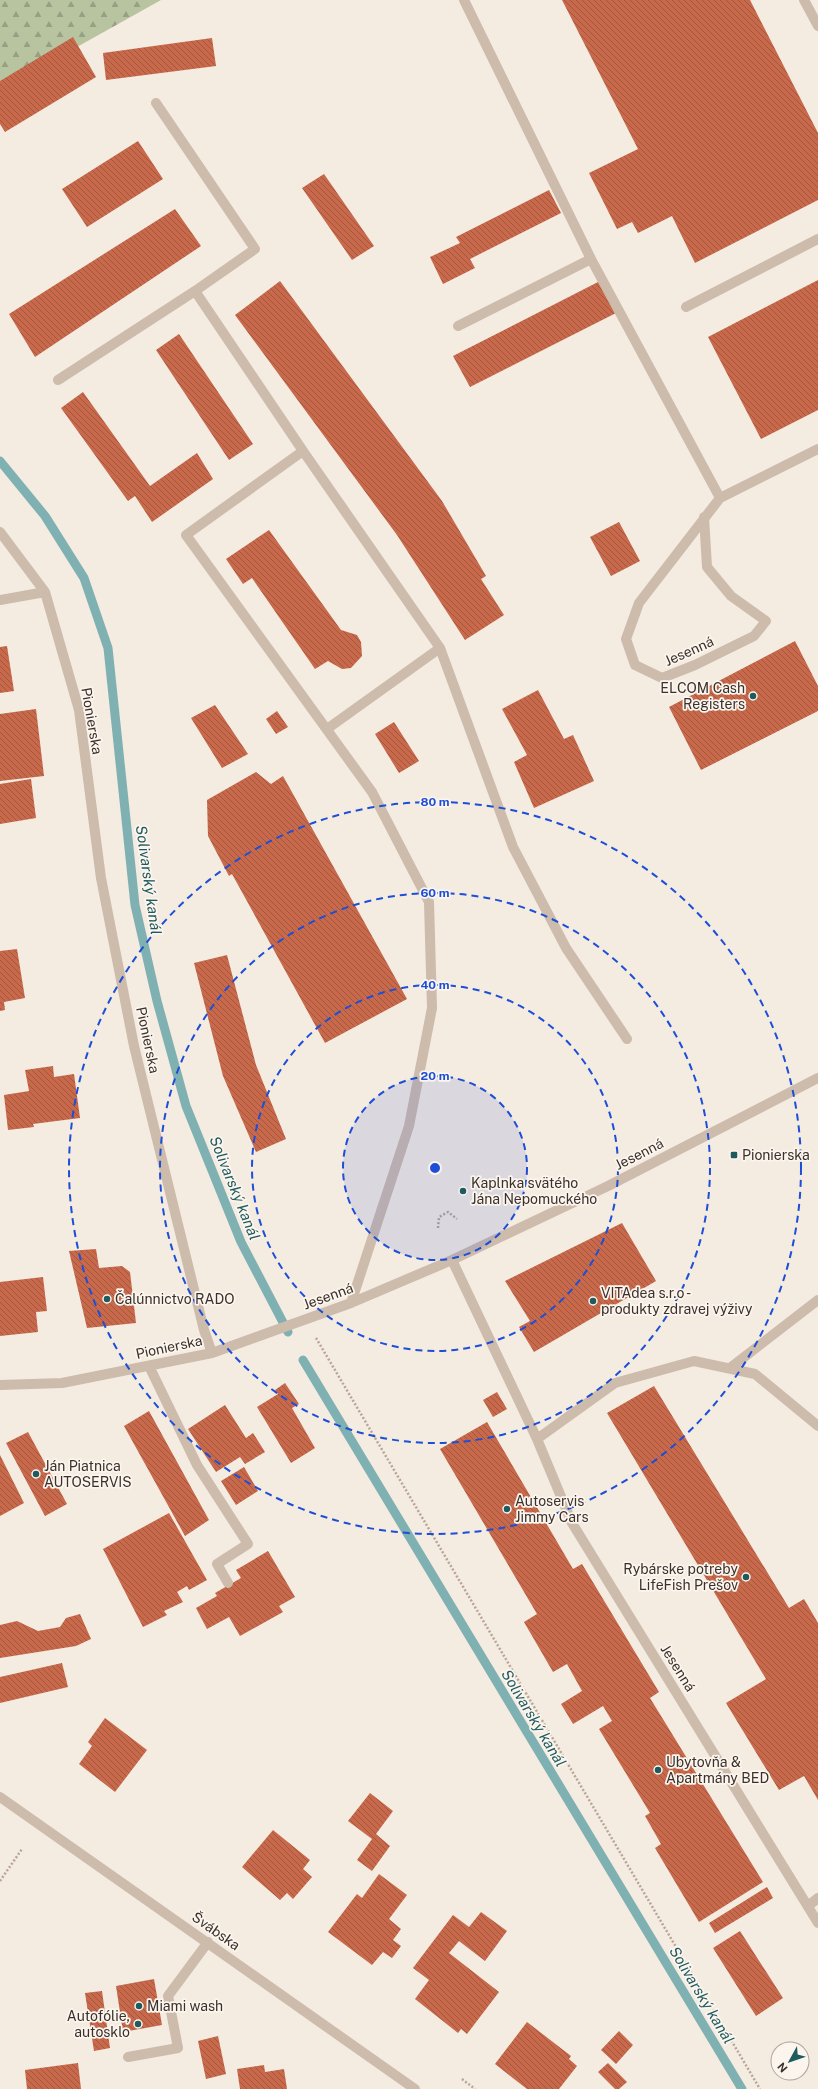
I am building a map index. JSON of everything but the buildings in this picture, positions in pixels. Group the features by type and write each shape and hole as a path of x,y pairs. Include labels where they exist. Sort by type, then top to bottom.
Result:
{"street":[{"path":"464,0 591,259 720,498"},
{"path":"804,0 818,26"},
{"path":"58,380 195,291 255,249 156,104"},
{"path":"686,307 818,239"},
{"path":"458,326 591,259"},
{"path":"195,291 303,451 440,648 513,847 566,948 627,1039"},
{"name":"Jesenná","path":"704,517 707,567 731,596 766,621 754,636 695,665 662,678 635,665 626,639 639,603 704,517 720,498 818,449"},
{"path":"303,451 186,536 372,792 429,902 432,1008 409,1126 351,1303"},
{"name":"Pionierska","path":"0,532 45,592 79,710 101,878 134,1046 204,1330 212,1353 62,1383 0,1385"},
{"path":"0,600 45,592"},
{"path":"327,729 440,648"},
{"name":"Jesenná","path":"212,1353 351,1303 452,1260 608,1186 817,1077"},
{"name":"Jesenná","path":"452,1260 537,1439 572,1523 818,1922"},
{"path":"730,1368 818,1300"},
{"path":"537,1439 615,1383 694,1361 755,1374 818,1426"},
{"path":"149,1366 197,1465 248,1544 217,1564 228,1583"},
{"name":"Švábska","path":"0,1797 208,1942 414,2089"},
{"path":"808,1906 818,1898"},
{"path":"128,2057 178,2048 168,1996 208,1942"}],"path":[{"path":"438,1228 439,1217 448,1212 457,1219"},
{"path":"316,1338 760,2089"},
{"path":"0,1880 22,1849"},
{"path":"462,2079 475,2089"}],"green space":[{"path":"0,0 161,0 0,90"}],"waterway":[{"name":"Solivarský kanál","path":"0,461 45,516 84,578 108,648 135,905 157,1001 186,1106 241,1242 288,1332"},
{"name":"Solivarský kanál","path":"303,1360 742,2089"}],"place":[{"name":"ELCOM Cash Registers","path":"753,696"},
{"name":"Pionierska","path":"734,1155"},
{"name":"Kaplnka svätého Jána Nepomuckého","path":"463,1191"},
{"name":"Čalúnnictvo RADO","path":"107,1299"},
{"name":"VITAdea s.r.o - produkty zdravej výživy","path":"593,1301"},
{"name":"Ján Piatnica AUTOSERVIS","path":"36,1474"},
{"name":"Autoservis Jimmy Cars","path":"507,1509"},
{"name":"Rybárske potreby LifeFish Prešov","path":"746,1577"},
{"name":"Ubytovňa & Apartmány BED","path":"658,1770"},
{"name":"Miami wash","path":"139,2006"},
{"name":"Autofólie, autosklo","path":"138,2024"}]}
